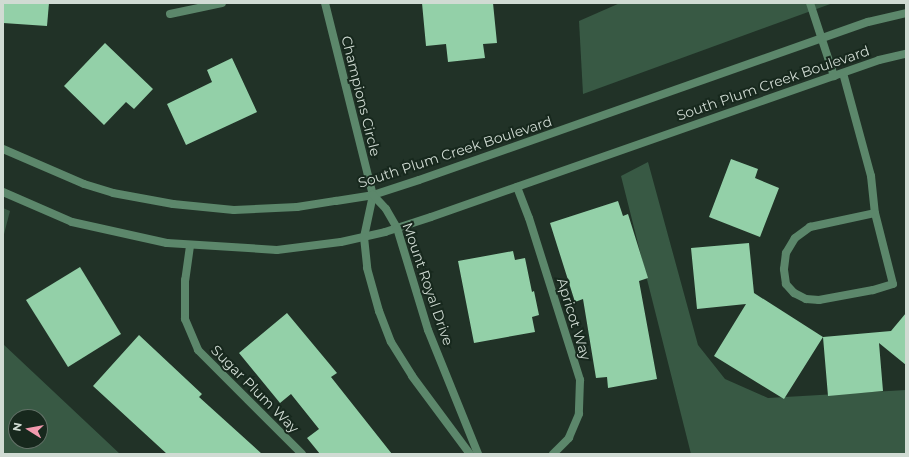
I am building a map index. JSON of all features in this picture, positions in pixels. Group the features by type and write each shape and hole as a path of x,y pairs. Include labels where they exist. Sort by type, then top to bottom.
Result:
{"street":[{"path":"170,14 222,3"},
{"name":"Champions Circle","path":"325,3 373,195"},
{"path":"810,3 834,76"},
{"name":"South Plum Creek Boulevard","path":"3,149 84,184 113,193 173,204 234,210 263,210 373,195 868,22 906,13"},
{"name":"South Plum Creek Boulevard","path":"3,192 72,222 104,231 190,246 277,250 364,237 397,228 517,187 834,76 906,54"},
{"path":"843,73 871,176 875,213 893,284 873,290 819,300 806,299 794,294 786,284 784,269 786,253 795,238 810,227 875,213"},
{"name":"Apricot Way","path":"517,187 529,218 580,380 579,414 569,438 553,454"},
{"path":"373,195 364,237 373,290 391,342 412,376 470,454"},
{"name":"Mount Royal Drive","path":"373,195 386,209 397,228 428,330 478,454"},
{"name":"Sugar Plum Way","path":"190,246 185,280 185,319 198,350 302,454"}],"green space":[{"path":"620,3 833,3 583,94 579,21"},
{"path":"648,162 698,345 725,379 768,398 906,390 906,454 691,454 621,176"},
{"path":"3,208 10,211 3,238"},
{"path":"3,344 120,454 3,454"}],"building":[{"path":"3,3 49,3 47,26 3,23"},
{"path":"422,3 493,3 497,43 483,44 485,58 448,62 446,44 426,46"},
{"path":"105,43 153,89 134,109 126,102 104,125 64,86"},
{"path":"232,58 257,112 186,145 167,104 212,82 207,70"},
{"path":"731,159 758,169 755,178 779,188 760,237 709,217"},
{"path":"618,201 623,216 628,214 648,278 639,281 657,379 608,388 607,377 596,378 583,299 575,302 550,223"},
{"path":"749,243 754,293 823,337 784,399 714,356 746,304 697,309 691,248"},
{"path":"513,251 515,260 525,258 532,292 534,291 539,315 532,317 535,332 474,343 458,261"},
{"path":"80,267 121,334 68,367 26,300"},
{"path":"287,313 337,373 331,377 392,454 320,454 307,438 319,429 291,394 280,403 239,353"},
{"path":"906,313 906,365 879,343 883,391 828,396 823,337 891,331"},
{"path":"139,335 202,394 199,397 262,454 167,454 93,386"}]}
